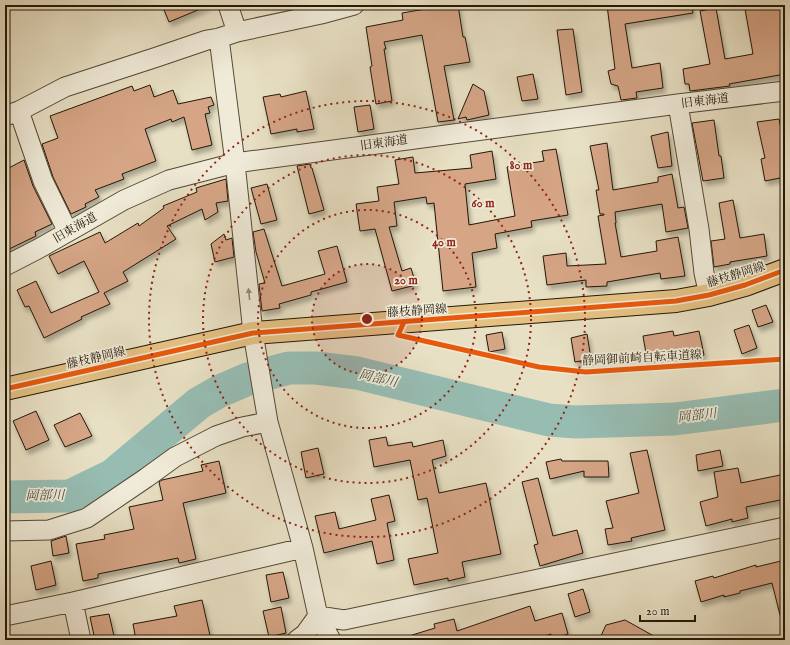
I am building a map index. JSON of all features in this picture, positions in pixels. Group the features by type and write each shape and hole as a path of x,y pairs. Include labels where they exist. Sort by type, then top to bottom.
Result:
{"main road":[{"name":"藤枝静岡線","path":"5,389 254,343 676,301 709,295 745,285 785,270"}],"street":[{"path":"228,5 237,32"},
{"path":"68,232 12,114 65,87 207,40 354,5"},
{"path":"219,38 235,163 254,343 268,422 303,548 318,616 331,640"},
{"name":"旧東海道","path":"5,266 124,200 169,180 235,163 785,91"},
{"path":"678,104 699,229 704,273 709,295"},
{"path":"5,531 49,530 87,518 140,483 175,456 216,436 242,427 268,422"},
{"path":"318,616 344,620 785,527"},
{"path":"5,616 73,602 303,548"},
{"path":"73,602 81,640"},
{"path":"297,640 305,634 318,616"}],"building":[{"path":"162,5 210,5 169,22"},
{"path":"449,5 458,5 463,37 465,37 470,62 444,66 454,120 438,122 422,35 384,42 392,101 376,104 366,27 403,20 402,13"},
{"path":"607,5 692,5 693,13 625,24 632,68 660,63 663,88 636,92 637,98 621,100 618,86 611,84 608,71 615,69"},
{"path":"781,5 785,25 785,74 729,84 730,86 690,91 689,84 685,84 683,69 710,64 700,11 716,8 725,59 753,54 745,9 760,6 761,9"},
{"path":"573,29 582,92 566,95 557,30"},
{"path":"533,74 538,99 522,101 517,77"},
{"path":"473,84 484,91 489,115 467,120 466,117 458,119"},
{"path":"150,85 154,97 173,90 178,104 211,97 214,105 208,107 210,113 205,114 212,145 192,150 184,117 172,122 171,119 145,129 156,161 122,174 124,179 95,190 99,197 85,204 86,207 71,214 53,177 42,144 58,138 50,116 132,86 134,91"},
{"path":"306,91 314,129 297,132 297,129 271,134 263,97 280,94 281,97"},
{"path":"370,105 374,129 358,132 354,107"},
{"path":"779,119 785,147 785,150 782,151 785,177 765,181 761,159 765,158 757,122"},
{"path":"714,120 724,178 703,181 692,123"},
{"path":"668,132 672,166 658,168 651,136"},
{"path":"607,143 613,190 658,182 658,177 672,174 678,208 684,207 688,228 666,232 662,204 615,212 615,223 621,257 657,251 656,241 678,237 685,276 661,279 660,273 607,282 607,286 586,287 586,280 547,285 543,256 566,253 567,266 606,264 598,216 604,214 600,214 596,190 599,190 590,146"},
{"path":"556,149 568,215 531,221 532,227 495,234 497,248 472,253 476,287 443,291 434,203 427,204 426,197 394,202 397,226 389,227 402,271 411,268 416,285 392,291 375,229 360,231 356,204 379,201 377,187 399,184 395,160 413,157 415,173 472,168 470,155 492,151 496,179 465,184 469,225 515,216 507,167 544,161 542,151"},
{"path":"24,160 33,186 52,224 35,232 36,236 5,251 5,170"},
{"path":"310,164 324,210 309,214 297,166"},
{"path":"226,179 228,201 216,203 218,212 205,220 202,209 167,226 176,239 123,272 128,281 104,293 110,304 81,317 82,319 44,338 29,306 25,307 17,290 36,281 51,313 99,292 84,261 58,274 49,256 100,232 105,243 138,223 139,226 164,208 163,206 197,192 196,188"},
{"path":"267,184 277,220 261,224 251,188"},
{"path":"733,200 740,238 764,234 767,256 730,262 730,264 714,267 711,241 725,239 719,203"},
{"path":"264,229 282,286 325,274 318,251 337,246 347,282 311,292 311,295 279,304 280,308 262,311 259,284 265,283 256,252 253,232"},
{"path":"224,234 226,240 232,238 234,257 215,262 211,244"},
{"path":"766,305 773,322 758,327 752,310"},
{"path":"749,325 757,348 742,354 734,330"},
{"path":"673,331 674,336 699,331 704,355 688,358 687,352 647,359 643,336"},
{"path":"502,332 505,349 489,352 486,335"},
{"path":"587,334 591,359 575,362 571,338"},
{"path":"36,411 49,440 26,450 13,421"},
{"path":"80,413 92,436 65,447 54,425"},
{"path":"386,437 388,446 412,442 413,447 443,440 446,456 432,460 439,493 486,483 501,554 462,562 465,577 448,581 448,578 414,585 408,559 438,553 427,498 418,500 410,460 374,467 369,440"},
{"path":"318,448 324,474 306,478 301,452"},
{"path":"647,450 665,530 631,538 632,541 608,545 605,529 613,528 606,501 639,493 630,453"},
{"path":"720,450 723,466 698,471 696,455"},
{"path":"561,459 562,461 608,461 609,477 584,477 584,471 550,479 546,462"},
{"path":"219,461 226,493 183,503 196,559 179,563 178,558 98,574 98,578 83,581 76,544 105,539 104,535 134,529 129,507 163,500 159,482 162,480 203,471 201,465"},
{"path":"738,468 741,483 785,474 785,499 746,507 748,518 732,522 732,519 706,526 700,502 718,497 714,472"},
{"path":"538,478 553,536 577,530 583,553 540,566 534,545 538,544 522,482"},
{"path":"389,495 395,521 387,523 394,560 377,564 372,541 324,553 315,516 335,512 339,529 376,520 371,499"},
{"path":"66,536 69,553 53,556 51,541"},
{"path":"785,560 785,614 780,615 772,583 740,591 740,593 724,597 724,595 701,602 695,581 713,576 714,578 756,565 756,567"},
{"path":"51,561 56,585 36,590 31,566"},
{"path":"283,572 289,598 271,602 266,575"},
{"path":"583,589 590,612 575,617 568,594"},
{"path":"202,600 211,640 136,640 133,624 177,616 174,606"},
{"path":"530,606 535,621 562,613 568,634 552,639 551,634 532,640 409,640 409,636 435,628 434,624 454,619 457,631"},
{"path":"281,607 286,633 269,637 263,611"},
{"path":"109,614 114,636 95,640 90,617"},
{"path":"625,620 661,640 599,640 606,625"}],"waterway":[{"name":"岡部川","path":"5,497 70,496 113,475 199,403 220,391 248,379 289,368 316,368 357,373 549,420 576,422 675,419 785,405"}],"cycle path":[{"path":"5,389 253,333 676,301 709,295 745,285 785,270"},
{"name":"静岡御前崎自転車道線","path":"404,322 398,335 539,367 586,372 785,359"}]}
